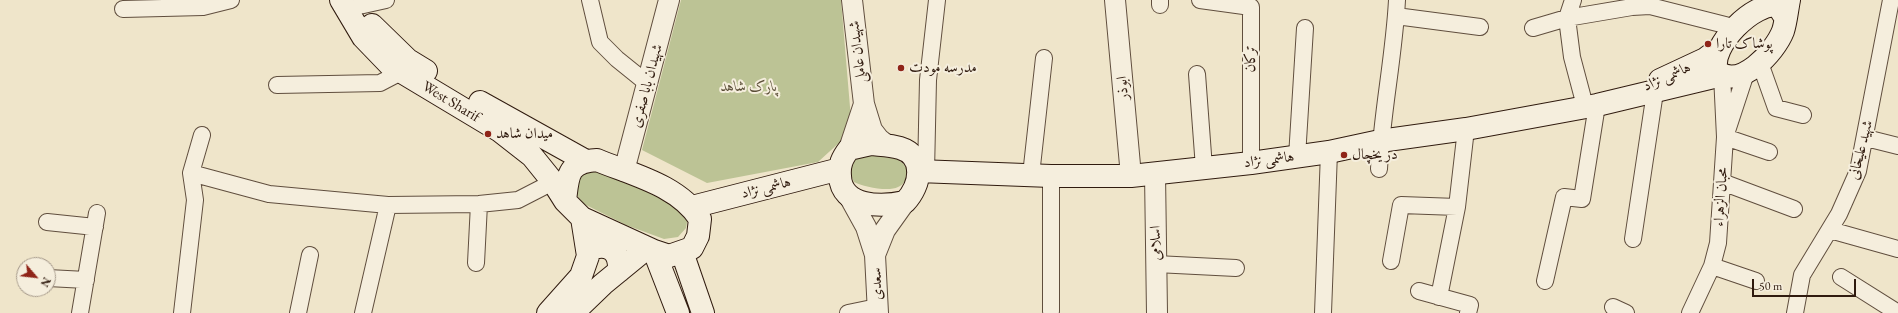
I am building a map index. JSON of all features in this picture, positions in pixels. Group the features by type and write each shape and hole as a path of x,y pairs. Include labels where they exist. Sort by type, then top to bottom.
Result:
{"main road":[{"name":"West Sharif","path":"352,2 363,37 390,65 500,131 535,145 553,182 565,201"},
{"path":"352,2 372,26 408,60 535,145 586,161"},
{"path":"1722,75 1717,71 1715,66 1717,50 1733,27 1761,4 1774,4 1782,9 1787,8 1783,31 1753,68"},
{"name":"هاشمی نژاد","path":"1599,103 1705,60 1717,50"},
{"name":"هاشمی نژاد","path":"922,171 1131,176 1251,163 1329,152 1380,141 1466,129 1655,92 1722,75 1732,77 1753,68"},
{"path":"871,144 899,148 909,152 916,160 922,171 913,194 906,202 894,204 872,204 860,202 844,174 856,146 871,144"},
{"path":"597,160 624,171 666,188 696,213 698,236 692,248 669,256 651,250 582,218 565,201 568,174 578,164 586,161 597,160"},
{"name":"هاشمی نژاد","path":"696,213 844,174"},
{"path":"548,313 581,276 588,256 582,218"},
{"path":"588,250 597,246 607,247 615,252 620,261 619,271"},
{"path":"573,313 619,271 651,250"},
{"path":"651,250 678,313"},
{"path":"682,252 703,313"}],"street":[{"path":"123,9 202,7 231,0"},
{"path":"352,2 386,0"},
{"path":"590,0 600,42 617,59 648,84"},
{"name":"شهیدان بابا صفری","path":"624,171 669,0"},
{"name":"شهیدان عاملی","path":"852,0 864,104 872,130 879,139 888,146"},
{"path":"922,171 928,80 938,0"},
{"name":"ابوذر","path":"1115,0 1131,176"},
{"name":"ترکان","path":"1200,0 1225,2 1251,7 1251,163"},
{"path":"1379,169 1380,141 1397,0"},
{"path":"1545,281 1564,197 1582,199 1599,103 1572,57 1568,18 1573,0"},
{"path":"1533,28 1619,4 1663,8 1733,27"},
{"name":"شهید علیخانی","path":"1795,313 1802,275 1839,214 1858,171 1866,138 1889,5"},
{"path":"1396,16 1480,27"},
{"path":"1297,157 1305,28"},
{"path":"1044,58 1041,175 1051,311"},
{"path":"1753,68 1776,108 1803,115"},
{"path":"1753,68 1725,137 1769,152"},
{"path":"277,85 380,82 401,72"},
{"path":"1197,74 1204,168"},
{"name":"محبان الزهراء","path":"1690,313 1712,266 1718,242 1725,137 1722,75"},
{"path":"1633,239 1655,92"},
{"name":"شهیدان عاملی","path":"844,174 864,104"},
{"path":"1439,297 1457,208 1466,129"},
{"path":"182,313 195,200 191,173 202,134"},
{"path":"1866,138 1898,146"},
{"path":"1323,313 1329,152"},
{"path":"191,173 268,194 388,205 479,204 518,200 553,182"},
{"path":"844,174 866,228 875,255"},
{"name":"اسلامی","path":"1155,174 1157,313"},
{"path":"1722,182 1794,209"},
{"path":"875,255 885,230 906,202"},
{"path":"476,264 479,204"},
{"path":"1391,261 1401,204 1457,208"},
{"path":"363,313 388,205"},
{"path":"47,222 96,220 80,313"},
{"path":"1830,230 1898,249"},
{"path":"298,313 310,255"},
{"name":"سعدی","path":"875,255 878,310"},
{"path":"1156,264 1236,268"},
{"path":"1712,266 1756,281"},
{"path":"1841,277 1898,313"},
{"path":"56,278 86,280"},
{"path":"1419,291 1469,309"},
{"path":"848,313 878,310"}],"green space":[{"name":"پارک شاهد","path":"681,0 841,0 852,131 818,162 707,183 642,150"},
{"path":"865,154 897,159 905,165 908,174 906,180 900,186 889,189 870,187 854,182 850,174 849,164 856,156"},
{"path":"594,166 668,198 688,217 686,228 678,237 664,239 626,225 584,204 575,193 575,177"}],"place":[{"name":"پوشاک تارا","path":"1708,44"},
{"name":"مدرسه مودت","path":"901,68"},
{"name":"میدان شاهد","path":"488,134"},
{"name":"در یخچال","path":"1344,155"}]}
